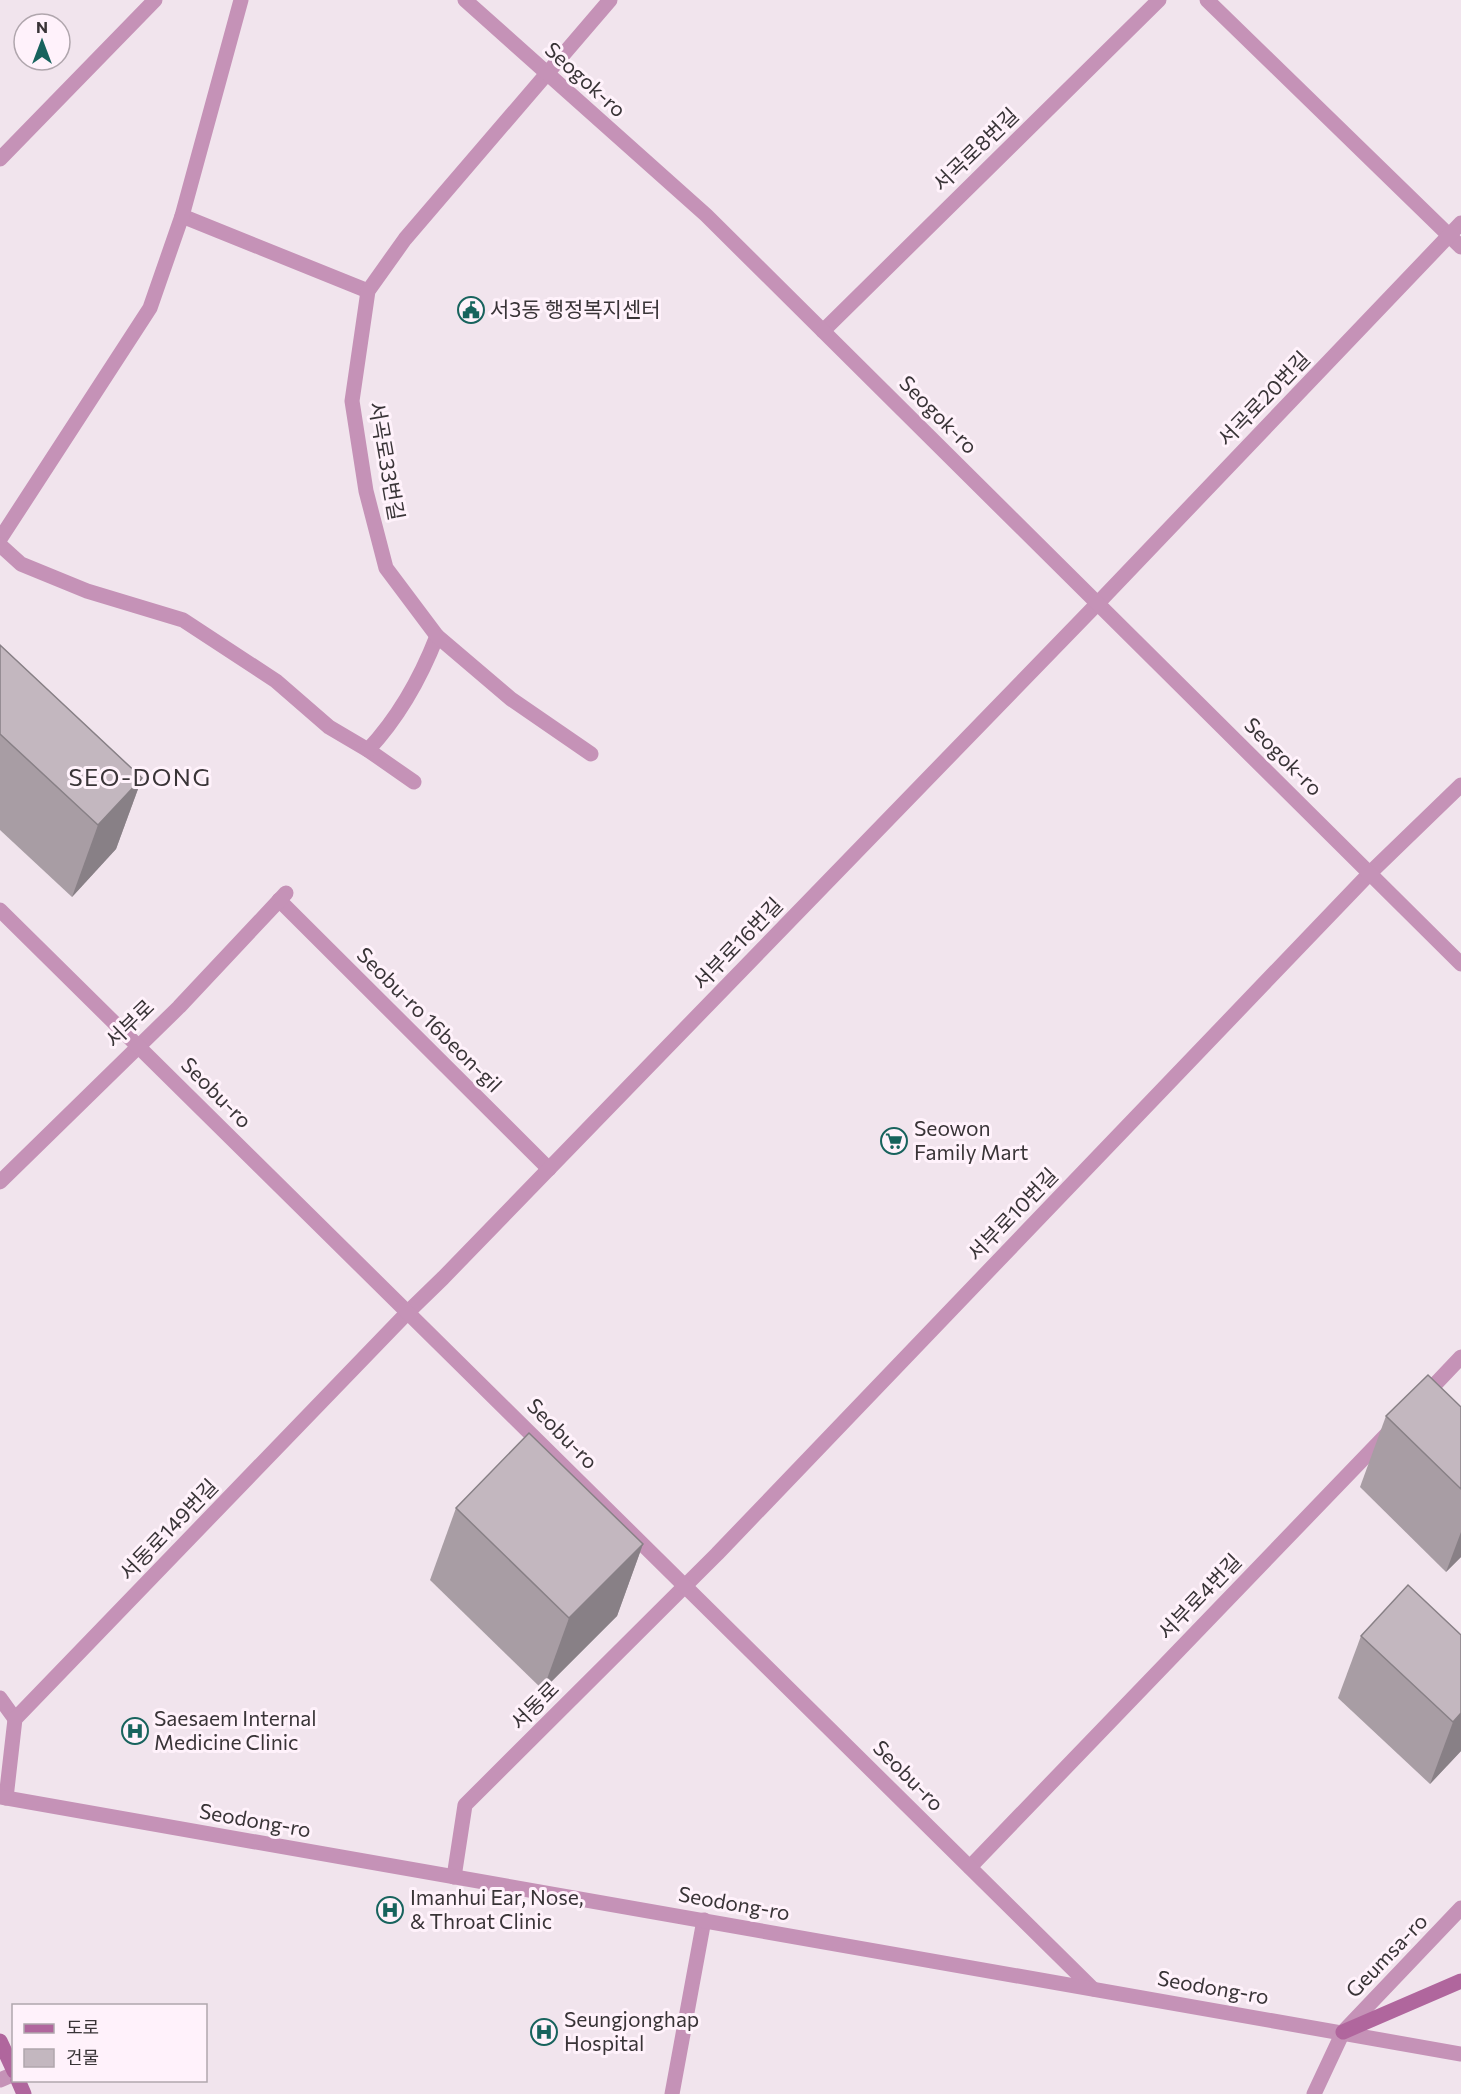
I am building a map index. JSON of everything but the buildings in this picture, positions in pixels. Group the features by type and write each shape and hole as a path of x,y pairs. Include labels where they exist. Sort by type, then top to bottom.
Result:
{"main road":[{"path":"1343,2032 1461,1981"},
{"path":"0,2041 12,2068"}],"street":[{"path":"0,159 154,0"},
{"path":"0,539 150,308 182,216 242,0"},
{"name":"Seogok-ro","path":"465,0 706,215 1461,964"},
{"name":"서곡로33번길","path":"591,754 511,699 438,636 386,568 366,490 352,401 368,291 405,239 610,0"},
{"name":"서곡로8번길","path":"823,331 1159,0"},
{"path":"1208,0 1461,247"},
{"path":"182,216 368,291"},
{"name":"서곡로20번길","path":"1098,603 1461,223"},
{"path":"0,545 21,564 87,591 183,620 276,681 329,727 368,750 414,782"},
{"name":"서부로16번길","path":"408,1312 1098,603"},
{"path":"368,750 385,733 427,663 438,636"},
{"path":"1370,873 1461,785"},
{"name":"서부로10번길","path":"685,1586 1370,873"},
{"name":"Seobu-ro 16beon-gil","path":"283,897 549,1169"},
{"name":"서부로","path":"0,1182 178,1007 283,897"},
{"name":"Seobu-ro","path":"0,910 1094,1989"},
{"name":"서동로149번길","path":"15,1719 408,1312"},
{"path":"1411,1409 1461,1357"},
{"name":"서부로4번길","path":"970,1867 1394,1426"},
{"name":"서동로","path":"454,1877 465,1805 685,1586"},
{"path":"0,1698 15,1719 3,1798"},
{"name":"Seodong-ro","path":"3,1798 1461,2054"},
{"name":"Geumsa-ro","path":"1314,2094 1343,2032 1461,1908"},
{"path":"672,2094 704,1920"}],"place":[{"name":"서3동 행정복지센터","path":"471,310"},
{"name":"Seowon Family Mart","path":"894,1141"},
{"name":"Saesaem Internal Medicine Clinic","path":"135,1731"},
{"name":"Imanhui Ear, Nose, & Throat Clinic","path":"390,1910"},
{"name":"Seungjonghap Hospital","path":"544,2032"}],"district":[{"name":"SEO-DONG","path":"140,778"}]}
